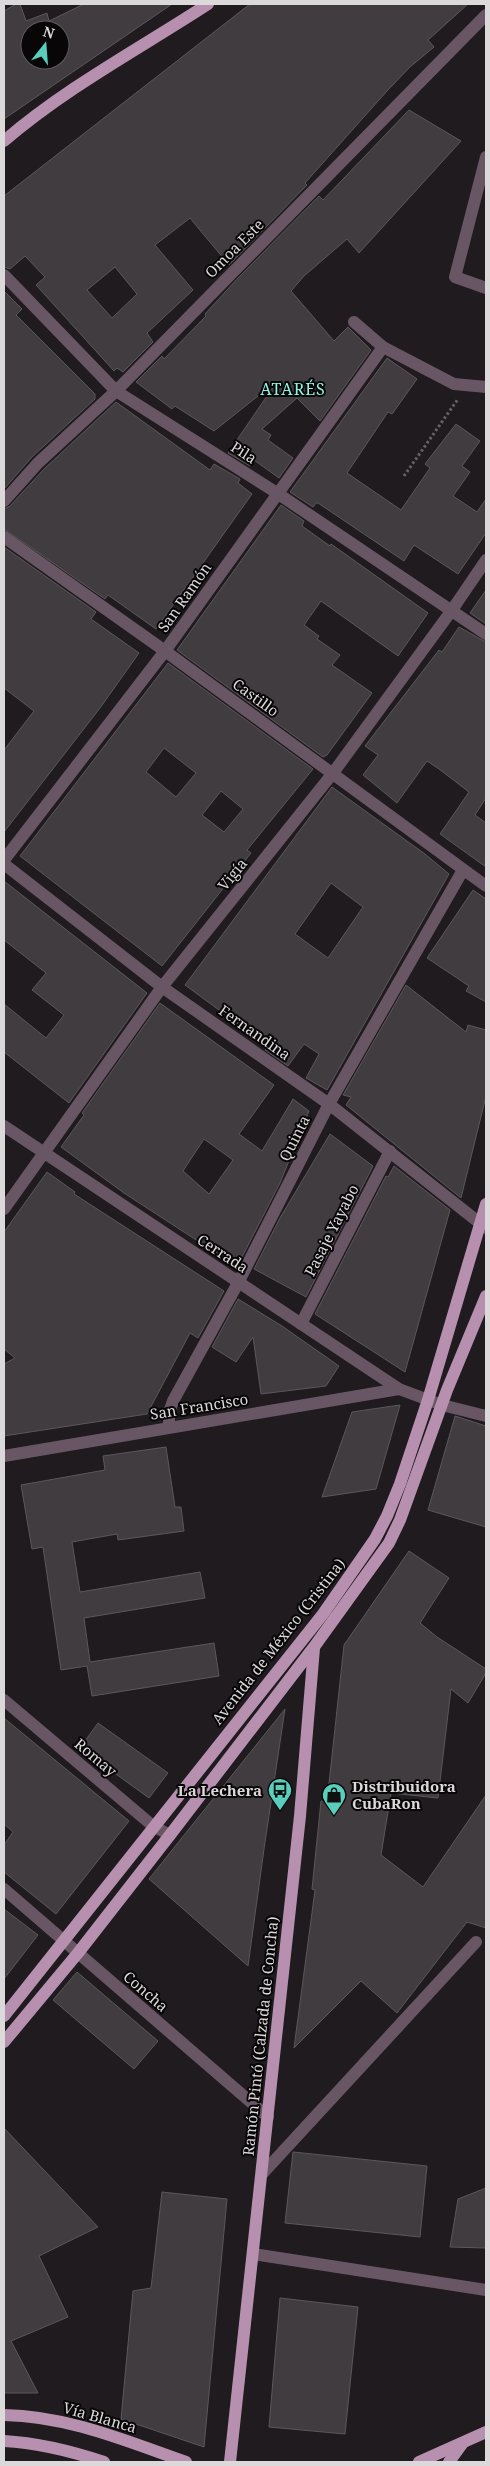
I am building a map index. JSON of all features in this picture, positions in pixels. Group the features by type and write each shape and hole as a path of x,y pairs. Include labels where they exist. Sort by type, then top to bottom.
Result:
{"main road":[{"path":"4,141 49,105 78,85 208,4"},
{"name":"Avenida de México (Cristina)","path":"4,2016 323,1614 375,1539 388,1516 428,1400 483,1227 486,1204"},
{"name":"Avenida de México (Cristina)","path":"4,2042 78,1953 170,1835 314,1647 389,1544 400,1520 442,1405 486,1296"},
{"name":"Ramón Pintó (Calzada de Concha)","path":"230,2462 263,2173 300,1816 314,1647 323,1614"},
{"name":"Vía Blanca","path":"4,2416 30,2416 68,2423 114,2436 186,2462"},
{"path":"419,2462 486,2432"},
{"path":"4,2441 31,2442 104,2462"},
{"path":"450,2462 462,2444"}],"street":[{"name":"Omoa Este","path":"4,502 38,463 116,391 486,15"},
{"path":"486,157 455,277 486,288"},
{"name":"Pila","path":"4,276 116,391 277,493 486,634"},
{"path":"354,322 382,347 454,384 486,387"},
{"name":"San Ramón","path":"4,860 165,651 382,347"},
{"name":"Castillo","path":"4,537 165,651 486,886"},
{"name":"Vigía","path":"4,1209 162,987 333,773 452,610 486,560"},
{"name":"Fernandina","path":"4,864 162,987 329,1104 483,1227"},
{"name":"Quinta","path":"169,1427 169,1413 173,1401 238,1282 329,1104 463,870"},
{"name":"Cerrada","path":"4,1126 42,1154 399,1389 442,1405 486,1416"},
{"name":"Pasaje Yayabo","path":"301,1324 390,1151"},
{"name":"San Francisco","path":"4,1456 399,1389"},
{"name":"Romay","path":"4,1700 153,1826 170,1835"},
{"name":"Concha","path":"4,1889 268,2117"},
{"path":"263,2173 476,1942"},
{"path":"253,2254 486,2290"}],"path":[{"path":"404,476 467,385"}],"building":[{"path":"16,4 20,4 26,20 20,20 20,70 70,70 70,20 51,20 84,4 172,4 4,119 4,11"},
{"path":"250,4 468,4 428,40 434,47 410,67 387,91 305,183 307,185 229,265 190,218 155,245 193,290 147,333 153,342 123,372 117,368 114,371 36,285 45,277 25,256 10,269 4,267 4,196","holes":["115,267 137,294 112,318 87,290"]},
{"path":"47,13 49,20 29,20"},
{"path":"409,110 461,141 359,253 347,239 304,276 291,291 334,341 348,327 371,350 320,421 297,398 262,429 271,435 268,440 293,458 279,478 254,460 250,466 228,453 278,380 214,431 175,406 172,409 136,382 162,356 164,359 206,316 205,314 239,277 319,196 323,200"},
{"path":"4,291 22,309 16,315 95,394 95,399 32,457 4,489"},
{"path":"387,358 417,379 392,414 388,412 347,473 401,510 430,468 425,464 456,424 480,441 462,466 470,472 453,496 477,512 486,499 486,533 458,574 414,545 404,561 318,503 313,507 290,492"},
{"path":"116,402 210,470 214,464 240,479 238,483 252,494 156,629 108,595 105,599 4,529 4,509 10,506 44,469"},
{"path":"281,505 304,521 302,526 330,546 331,544 428,613 398,656 321,601 304,625 319,636 317,639 340,655 332,665 372,693 327,755 323,757 177,650"},
{"path":"4,547 96,612 91,619 139,653 100,708 4,832 4,750 34,711 4,688"},
{"path":"486,590 486,624 470,613"},
{"path":"459,627 486,642 486,798 475,815 486,823 486,867 440,834 469,792 439,769 427,761 397,803 363,775 378,755 365,746 439,650 442,652"},
{"path":"168,663 313,769 247,850 251,853 162,966 20,856","holes":["164,748 196,773 176,797 146,772","221,791 243,809 224,832 202,815"]},
{"path":"332,787 425,854 449,874 327,1090 306,1078 319,1054 304,1044 288,1066 265,1050 268,1046 185,985","holes":["331,883 363,907 328,958 295,934"]},
{"path":"4,881 147,993 69,1103 4,1052 4,1004 46,1038 64,1015 32,990 46,973 4,940"},
{"path":"473,890 486,899 486,1002 466,991 469,986 427,958"},
{"path":"406,985 466,1032 468,1025 486,1030 486,1096 461,1198 346,1105 351,1097 343,1095"},
{"path":"160,1003 274,1085 239,1134 262,1151 293,1099 309,1111 280,1183 240,1261 233,1257 230,1262 124,1193 61,1147 84,1115 82,1113","holes":["204,1139 233,1160 209,1194 183,1171"]},
{"path":"330,1134 373,1166 306,1297 254,1269 280,1218"},
{"path":"394,1166 450,1210 405,1372 315,1314 386,1176 388,1177"},
{"path":"47,1172 75,1192 74,1194 224,1291 198,1338 190,1333 147,1414 4,1436 4,1364 15,1358 4,1349 4,1232"},
{"path":"238,1299 282,1326 339,1366 326,1386 261,1394 253,1337 236,1362 212,1347"},
{"path":"400,1405 376,1489 322,1497 352,1412"},
{"path":"455,1416 486,1426 486,1527 428,1510"},
{"path":"166,1447 175,1507 181,1507 184,1531 118,1540 117,1534 72,1542 80,1592 200,1572 205,1598 84,1618 90,1662 214,1643 219,1676 92,1696 87,1666 61,1670 43,1547 32,1549 21,1485 105,1470 103,1456"},
{"path":"409,1551 449,1578 420,1623 437,1637 486,1669 486,1673 468,1703 451,1689 438,1798 391,1793 381,1855 423,1887 486,1795 486,1928 467,1922 397,2013 361,1981 294,2048 315,1890 312,1889 321,1801 327,1802 344,1645"},
{"path":"285,1709 264,1849 248,1966 149,1879"},
{"path":"4,1718 129,1821 56,1914 4,1872 4,1845 13,1832 4,1824"},
{"path":"98,1723 168,1773 149,1798 80,1748"},
{"path":"4,1909 38,1935 4,1979"},
{"path":"77,1972 158,2041 134,2069 53,2000"},
{"path":"4,2128 98,2227 39,2256 68,2317 11,2341 38,2393 4,2393"},
{"path":"293,2152 427,2166 420,2237 285,2223"},
{"path":"486,2188 486,2248 450,2247 458,2199"},
{"path":"162,2192 227,2199 204,2447 121,2419 133,2291 151,2288"},
{"path":"280,2298 358,2307 345,2434 269,2427"}],"place":[{"name":"La Lechera","path":"280,1811"},
{"name":"Distribuidora CubaRon","path":"334,1816"}],"district":[{"name":"ATARÉS","path":"293,389"}]}
